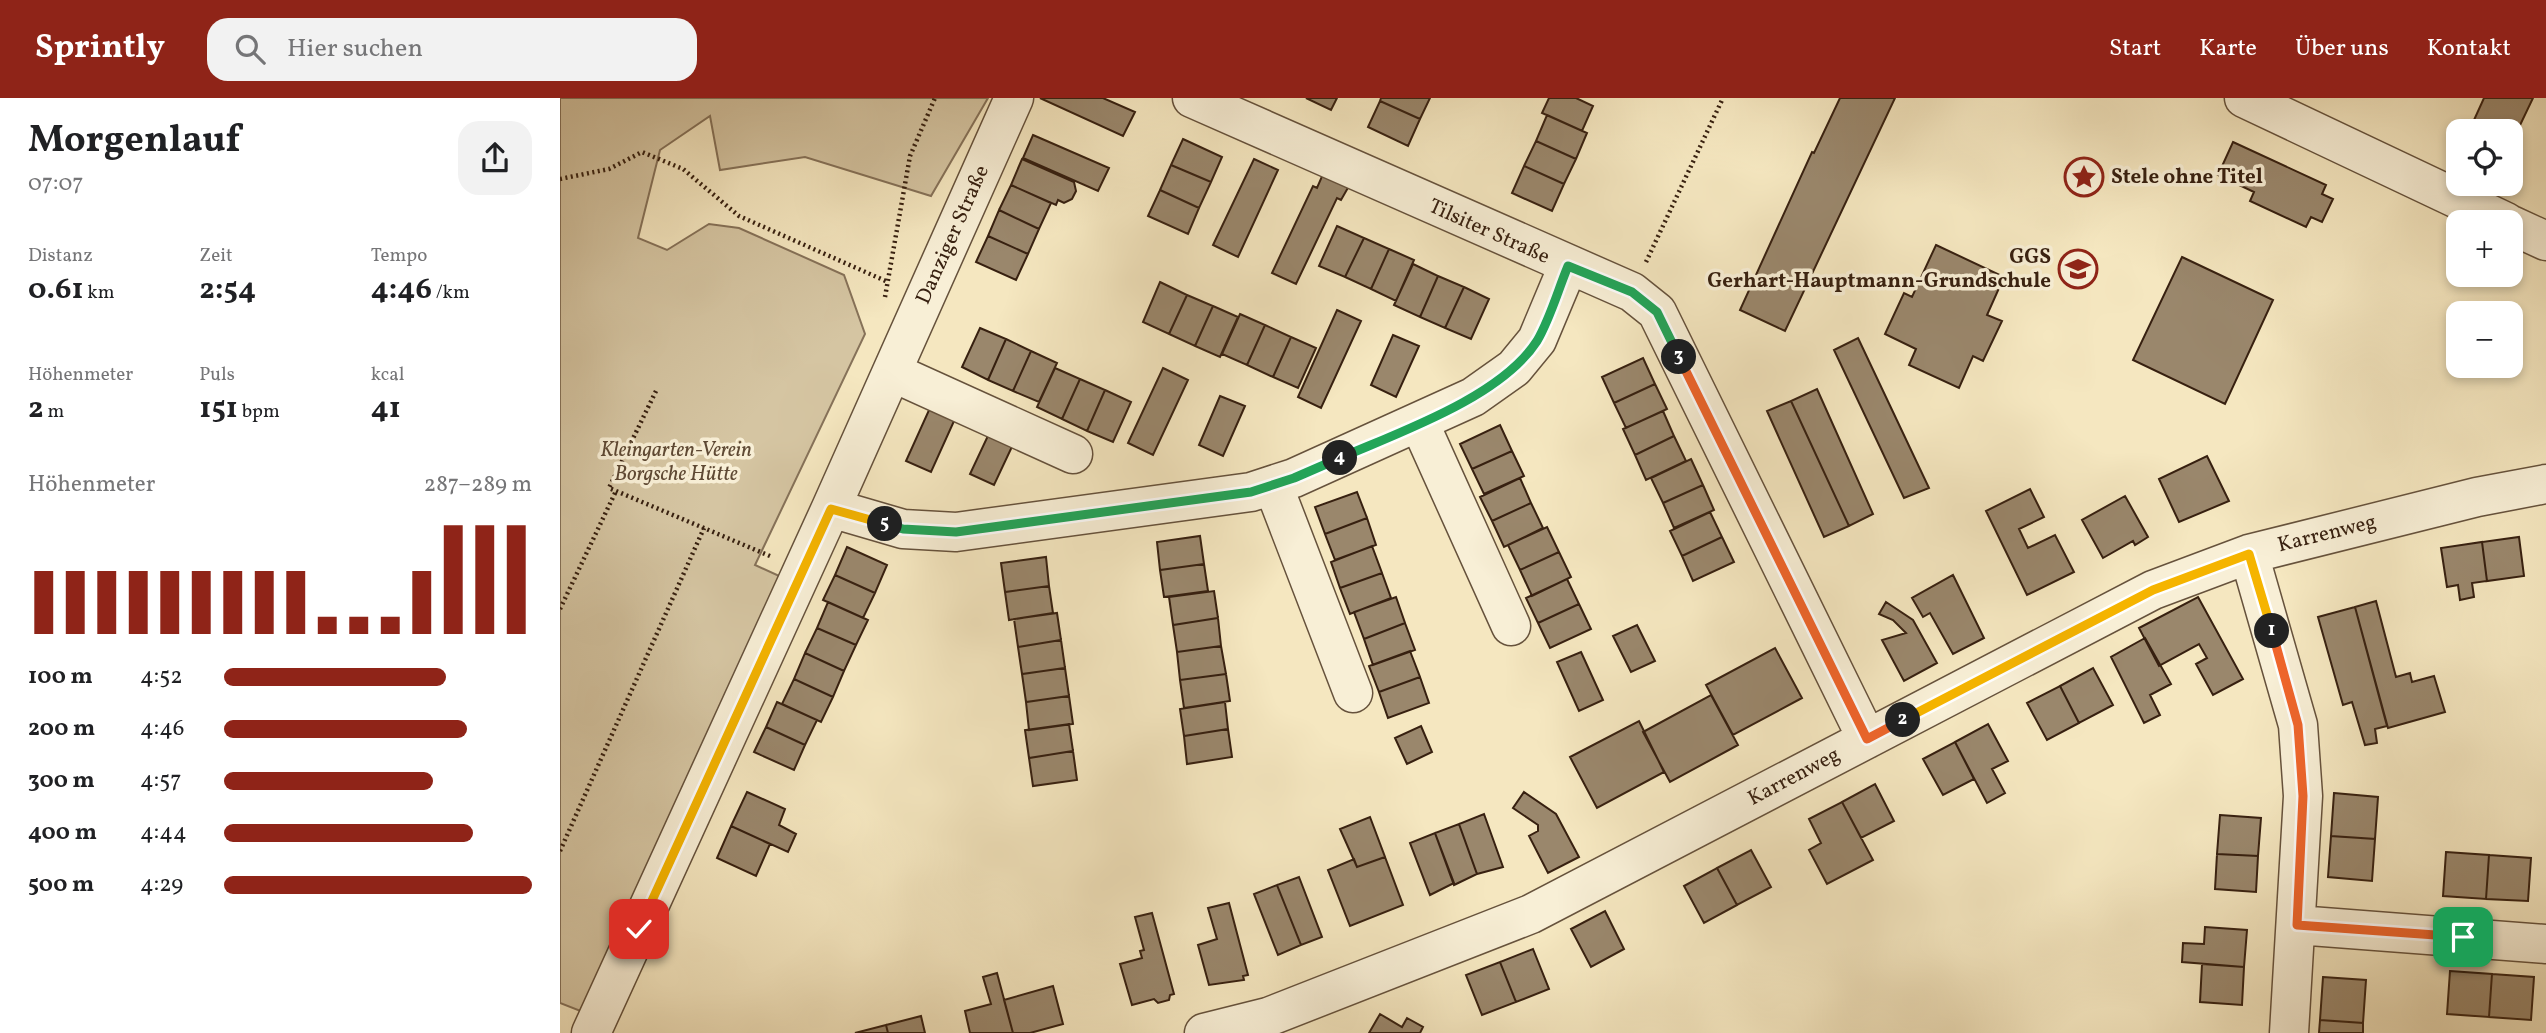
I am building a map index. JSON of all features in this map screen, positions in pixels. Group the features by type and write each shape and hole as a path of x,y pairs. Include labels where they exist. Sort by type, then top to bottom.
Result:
{"street":[{"name":"Danziger Straße","path":"591,1033 804,570 1014,98"},
{"name":"Tilsiter Straße","path":"1192,98 1632,292 1657,312 1867,739"},
{"path":"2245,98 2481,210"},
{"path":"2523,230 2546,241"},
{"path":"831,509 903,529 956,532 1251,492 1273,485 1474,397 1514,368 1537,340 1568,266"},
{"path":"892,372 1073,454"},
{"path":"1419,422 1511,626"},
{"name":"Karrenweg","path":"1204,1033 1276,1025 1531,914 2153,590 2249,554 2477,497 2546,484"},
{"path":"1273,485 1353,693"},
{"path":"2249,554 2298,725 2303,796 2297,925 2288,1033"},
{"path":"2297,925 2546,944"}],"path":[{"path":"883,309 910,156 936,98"},
{"path":"1632,292 1723,98"},
{"path":"560,179 609,169 642,152 683,169 739,216 888,282"},
{"path":"656,391 609,488 804,570"},
{"path":"560,609 616,491"},
{"path":"560,851 704,528"}],"green space":[{"name":"Kleingarten-Verein Borgsche Hütte","path":"560,98 988,98 931,196 805,157 720,170 710,116 660,150 638,238 667,250 709,224 739,228 844,275 865,334 755,565 788,580 583,1012 560,1003"}],"building":[{"path":"1040,98 1103,98 1135,112 1123,136"},
{"path":"1306,98 1337,98 1331,110"},
{"path":"1381,98 1430,98 1420,119 1380,101"},
{"path":"1549,98 1576,98 1593,106 1582,131 1542,113"},
{"path":"1840,98 1895,98 1785,331 1740,310 1812,152 1814,153"},
{"path":"2484,98 2533,98 2523,119 2474,119"},
{"path":"1380,101 1420,119 1408,146 1368,127"},
{"path":"1547,115 1587,133 1576,159 1536,141"},
{"path":"1033,135 1109,168 1098,191 1023,158"},
{"path":"1183,139 1222,157 1211,182 1171,165"},
{"path":"1536,141 1576,159 1564,184 1524,166"},
{"path":"2233,142 2326,185 2322,194 2333,199 2322,222 2311,217 2306,227 2250,201 2254,192 2218,175"},
{"path":"1022,159 1074,182 1076,191 1072,199 1064,203 1058,200 1056,205 1011,185"},
{"path":"1254,159 1278,170 1238,257 1213,245"},
{"path":"1171,165 1211,182 1199,208 1160,190"},
{"path":"1524,166 1564,184 1552,211 1512,193"},
{"path":"1323,174 1349,186 1341,200 1337,198 1296,284 1272,273 1313,186 1317,188"},
{"path":"1011,185 1051,203 1039,229 999,210"},
{"path":"1160,190 1199,208 1188,234 1148,216"},
{"path":"999,210 1039,229 1028,254 988,236"},
{"path":"1337,226 1364,238 1345,277 1319,266"},
{"path":"988,236 1028,254 1016,280 976,262"},
{"path":"1364,238 1389,249 1371,289 1345,277"},
{"path":"1936,245 2004,277 1987,315 2002,321 1983,361 1973,356 1959,388 1909,365 1916,349 1885,334 1904,293 1912,297"},
{"path":"1389,249 1414,260 1396,301 1371,289"},
{"path":"2182,257 2273,300 2225,404 2133,360"},
{"path":"1413,264 1438,276 1420,317 1394,305"},
{"path":"1438,276 1464,287 1445,328 1420,317"},
{"path":"1160,282 1187,295 1169,334 1143,322"},
{"path":"1464,287 1489,299 1471,339 1445,328"},
{"path":"1187,295 1213,306 1195,346 1169,334"},
{"path":"1213,306 1238,317 1220,357 1195,346"},
{"path":"1337,310 1361,321 1321,408 1298,397"},
{"path":"1240,314 1265,325 1247,365 1222,354"},
{"path":"1265,325 1291,337 1273,377 1247,365"},
{"path":"980,328 1006,339 988,380 962,367"},
{"path":"1393,335 1419,346 1396,397 1371,385"},
{"path":"1291,337 1316,348 1298,388 1273,377"},
{"path":"1858,338 1929,488 1904,498 1834,350"},
{"path":"1006,339 1031,351 1013,391 988,380"},
{"path":"1031,351 1057,363 1039,402 1013,391"},
{"path":"1643,358 1655,384 1614,403 1602,377"},
{"path":"1055,368 1080,379 1062,419 1037,407"},
{"path":"1163,368 1188,380 1153,455 1128,443"},
{"path":"1080,379 1105,390 1087,431 1062,419"},
{"path":"1655,384 1667,409 1626,428 1614,403"},
{"path":"1817,389 1873,514 1849,526 1791,401"},
{"path":"1105,390 1131,402 1113,442 1087,431"},
{"path":"1220,396 1245,406 1223,456 1199,445"},
{"path":"934,399 959,410 931,472 906,461"},
{"path":"1791,401 1849,526 1824,537 1767,411"},
{"path":"1663,411 1674,436 1635,455 1623,429"},
{"path":"993,425 1017,436 994,485 970,474"},
{"path":"1500,425 1512,451 1472,469 1460,444"},
{"path":"1674,436 1686,461 1646,480 1635,455"},
{"path":"1512,451 1524,476 1484,494 1472,469"},
{"path":"2207,456 2229,501 2179,522 2159,479"},
{"path":"1691,459 1703,485 1663,503 1651,478"},
{"path":"1520,478 1531,503 1492,521 1480,497"},
{"path":"1703,485 1714,510 1674,528 1663,503"},
{"path":"2030,489 2044,517 2019,529 2028,548 2055,535 2074,572 2027,595 1986,511"},
{"path":"1357,492 1367,518 1325,534 1315,507"},
{"path":"2125,496 2148,537 2135,545 2133,541 2103,558 2082,520"},
{"path":"1531,503 1543,528 1504,547 1492,521"},
{"path":"1710,512 1722,537 1682,556 1670,531"},
{"path":"1367,518 1376,545 1335,560 1325,534"},
{"path":"1547,527 1559,552 1520,570 1508,545"},
{"path":"1200,536 1204,564 1160,570 1157,542"},
{"path":"1722,537 1734,562 1693,581 1682,556"},
{"path":"2519,537 2524,576 2487,581 2482,542"},
{"path":"2482,542 2487,581 2472,583 2474,597 2460,600 2458,585 2447,587 2441,548"},
{"path":"1372,546 1382,573 1340,588 1331,562"},
{"path":"847,547 887,565 875,593 835,575"},
{"path":"1559,552 1571,577 1532,596 1520,570"},
{"path":"1046,557 1049,586 1005,592 1001,563"},
{"path":"1204,564 1208,591 1164,597 1160,570"},
{"path":"1382,573 1391,598 1350,614 1340,588"},
{"path":"835,575 875,593 863,618 823,600"},
{"path":"1953,575 1984,638 1953,654 1930,613 1923,617 1912,598"},
{"path":"1567,579 1579,604 1538,623 1526,598"},
{"path":"1049,586 1053,613 1009,620 1005,592"},
{"path":"1214,591 1218,618 1173,625 1169,597"},
{"path":"1396,597 1405,623 1364,639 1354,612"},
{"path":"2198,597 2243,679 2213,695 2196,664 2207,658 2199,644 2159,666 2139,628"},
{"path":"2376,601 2396,677 2410,673 2412,682 2434,676 2445,712 2388,728 2355,607"},
{"path":"828,602 868,620 856,645 817,628"},
{"path":"1886,602 1913,620 1937,663 1904,681 1882,640 1906,633 1893,620 1879,614"},
{"path":"1579,604 1591,629 1550,648 1538,623"},
{"path":"2355,607 2387,726 2375,729 2377,743 2365,745 2352,702 2343,705 2318,617"},
{"path":"1057,613 1061,640 1018,647 1014,619"},
{"path":"1218,618 1221,646 1177,652 1173,625"},
{"path":"1405,623 1415,650 1373,665 1364,639"},
{"path":"1637,625 1655,661 1631,672 1613,636"},
{"path":"817,628 856,645 844,671 805,653"},
{"path":"2145,638 2171,684 2150,695 2160,715 2144,723 2111,657"},
{"path":"1061,640 1065,668 1022,674 1018,647"},
{"path":"1221,646 1226,674 1180,680 1177,652"},
{"path":"1775,648 1802,698 1733,735 1706,685"},
{"path":"1410,651 1420,677 1379,692 1369,666"},
{"path":"1581,652 1603,700 1579,711 1557,662"},
{"path":"805,653 844,671 833,697 794,679"},
{"path":"1065,668 1069,696 1026,702 1022,674"},
{"path":"2093,668 2113,705 2079,723 2060,686"},
{"path":"1226,674 1230,701 1184,708 1180,680"},
{"path":"1420,677 1429,703 1388,718 1379,692"},
{"path":"794,679 833,697 821,722 782,704"},
{"path":"2060,686 2079,723 2047,740 2027,703"},
{"path":"1711,695 1738,745 1670,782 1643,732"},
{"path":"1069,696 1073,724 1029,730 1026,702"},
{"path":"777,702 817,720 805,745 766,727"},
{"path":"1225,702 1228,729 1184,736 1180,709"},
{"path":"1639,721 1664,772 1597,808 1570,757"},
{"path":"1069,724 1073,751 1029,758 1025,730"},
{"path":"1988,724 2008,761 1992,769 2005,793 1987,803 1955,742"},
{"path":"1421,726 1432,752 1407,764 1395,738"},
{"path":"766,727 805,745 794,770 754,752"},
{"path":"1228,729 1232,757 1187,764 1184,736"},
{"path":"1955,742 1974,779 1943,795 1923,759"},
{"path":"1073,751 1077,780 1033,786 1029,758"},
{"path":"1875,784 1894,821 1861,838 1842,802"},
{"path":"747,792 785,809 779,825 796,834 788,852 731,826"},
{"path":"1524,792 1556,814 1579,857 1548,873 1529,836 1538,831 1538,825 1513,808"},
{"path":"2334,793 2378,797 2375,839 2331,836"},
{"path":"1842,802 1873,860 1827,884 1809,850 1821,843 1809,819"},
{"path":"1484,814 1503,867 1477,874 1459,824"},
{"path":"2220,815 2261,818 2258,856 2217,854"},
{"path":"1370,817 1385,857 1357,867 1340,829"},
{"path":"1459,824 1477,874 1454,885 1435,833"},
{"path":"731,826 770,844 756,876 717,858"},
{"path":"1435,833 1454,883 1430,895 1410,843"},
{"path":"2331,836 2375,839 2372,881 2328,877"},
{"path":"1751,850 1771,887 1737,905 1717,868"},
{"path":"2446,852 2489,855 2486,899 2443,896"},
{"path":"2217,854 2258,856 2256,892 2215,889"},
{"path":"2489,855 2531,858 2528,901 2486,899"},
{"path":"1385,857 1403,905 1350,926 1328,870 1354,859 1357,867"},
{"path":"1717,868 1737,905 1704,923 1684,886"},
{"path":"1299,877 1322,937 1301,945 1277,885"},
{"path":"1277,885 1301,945 1278,955 1254,894"},
{"path":"1229,903 1248,975 1243,976 1244,980 1209,985 1198,945 1217,939 1208,908"},
{"path":"1605,911 1624,949 1591,967 1571,929"},
{"path":"1152,913 1174,994 1170,995 1169,1000 1158,1003 1154,999 1132,1005 1120,964 1142,958 1140,951 1144,950 1135,917"},
{"path":"2205,927 2247,930 2244,967 2182,962 2183,943 2204,944"},
{"path":"1533,949 1549,989 1516,1002 1500,962"},
{"path":"1500,962 1516,1002 1482,1015 1466,975"},
{"path":"2202,964 2244,967 2242,1005 2200,1002"},
{"path":"2450,971 2492,974 2489,1017 2447,1014"},
{"path":"997,973 1013,1033 970,1033 965,1011 991,1004 983,977"},
{"path":"2492,974 2534,977 2531,1020 2489,1017"},
{"path":"2323,977 2366,980 2363,1023 2320,1020"},
{"path":"1053,986 1063,1024 1030,1033 1013,1033 1004,1000"},
{"path":"1380,1014 1402,1027 1407,1018 1423,1027 1420,1033 1369,1033"},
{"path":"921,1016 925,1033 888,1033 886,1025"},
{"path":"2320,1020 2363,1023 2363,1033 2319,1033"},
{"path":"886,1025 888,1033 855,1033"}],"place":[{"name":"Stele ohne Titel","path":"2084,177"},
{"name":"GGS Gerhart-Hauptmann-Grundschule","path":"2078,269"}],"route":[{"path":"639,929 831,509 903,529 956,532 1251,492 1294,478 1474,397 1514,368 1537,340 1568,266 1632,292 1657,312 1867,739 2153,590 2249,554 2283,665 2298,725 2303,796 2297,925 2463,937"}]}
